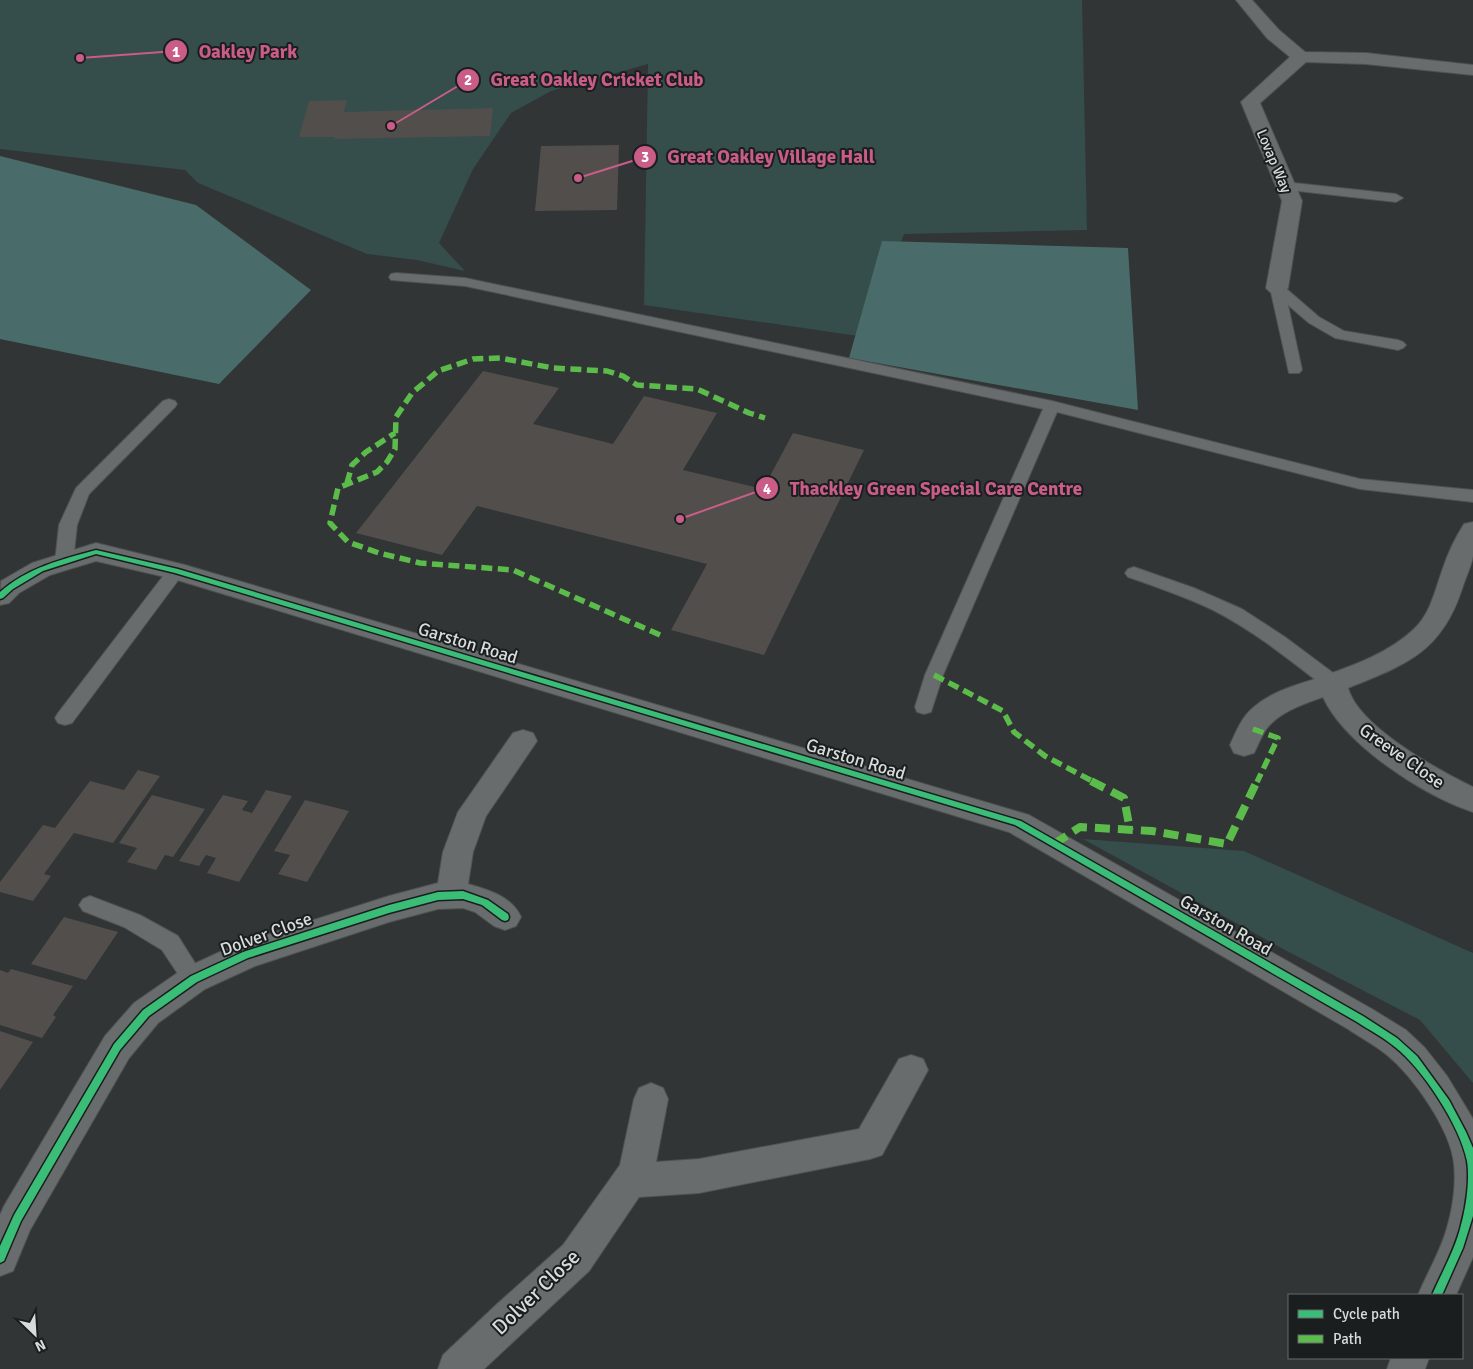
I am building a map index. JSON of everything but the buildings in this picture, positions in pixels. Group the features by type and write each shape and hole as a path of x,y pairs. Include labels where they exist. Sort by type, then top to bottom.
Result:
{"street":[{"path":"1244,0 1273,34 1301,56 1338,55 1473,70"},
{"name":"Lovap Way","path":"1277,288 1292,202 1250,102 1301,56"},
{"path":"1244,745 1257,720 1275,707 1396,655 1430,630 1442,611 1457,563 1473,530"},
{"name":"Garston Road","path":"0,596 10,587 41,569 96,552 176,571 1018,823 1360,1019 1403,1048 1425,1073 1445,1101 1461,1132 1473,1163 1470,1203 1464,1233 1437,1294"},
{"name":"Greeve Close","path":"1333,683 1339,700 1361,730 1435,782 1473,800"},
{"path":"451,896 458,852 473,812 523,741"},
{"name":"Dolver Close","path":"0,1258 17,1218 117,1047 146,1013 194,979 270,946 438,896 462,895 486,902 504,917"},
{"path":"630,1181 698,1176 870,1143 911,1070"},
{"name":"Dolver Close","path":"457,1369 509,1318 576,1258 636,1172 651,1100"}],"lane":[{"path":"1285,186 1396,198"},
{"path":"396,277 465,282 1052,406 1360,484 1473,496"},
{"path":"1277,288 1314,320 1340,335 1398,345"},
{"path":"1277,288 1294,370"},
{"path":"64,562 68,526 82,492 169,404"},
{"path":"924,706 934,675 1052,406"},
{"path":"66,718 176,571"},
{"path":"1134,574 1183,590 1220,606 1280,643 1333,683"},
{"path":"90,905 132,921 170,943 194,979"}],"shaded area":[{"path":"0,0 1082,0 1087,230 904,234 865,337 644,305 648,64 551,91 511,113 473,169 439,243 465,271 417,260 367,254 198,183 185,170 0,149"},
{"path":"0,156 196,205 311,290 219,384 0,339"},
{"path":"882,241 1128,248 1138,410 849,358"},
{"path":"1083,839 1244,851 1473,953 1473,1083 1420,1020 1285,950"}],"marked path":[{"path":"660,635 513,570 420,563 379,553 348,542 330,523 338,488 377,472 387,462 395,449 396,417 412,393 438,371 473,359 500,358 553,368 607,371 623,376 637,385 697,389 749,413 765,418"},
{"path":"347,483 352,465 366,452 395,433"},
{"path":"934,675 1003,711 1014,732 1045,756 1124,798 1130,830"},
{"path":"1054,844 1080,827 1152,831 1227,844 1278,738 1253,729"}],"cycle path":[{"path":"0,596 10,587 41,569 96,552 176,571 1018,823 1360,1019 1394,1041 1414,1059 1446,1103 1455,1119 1469,1150 1472,1163 1471,1198 1466,1224 1459,1248 1437,1294"},
{"path":"0,1258 17,1218 117,1047 146,1013 194,979 246,955 389,909 438,896 463,895 485,902 505,917"}],"place":[{"name":"Oakley Park","path":"80,58"},
{"name":"Great Oakley Cricket Club","path":"391,126"},
{"name":"Great Oakley Village Hall","path":"578,178"},
{"name":"Thackley Green Special Care Centre","path":"680,519"}]}
